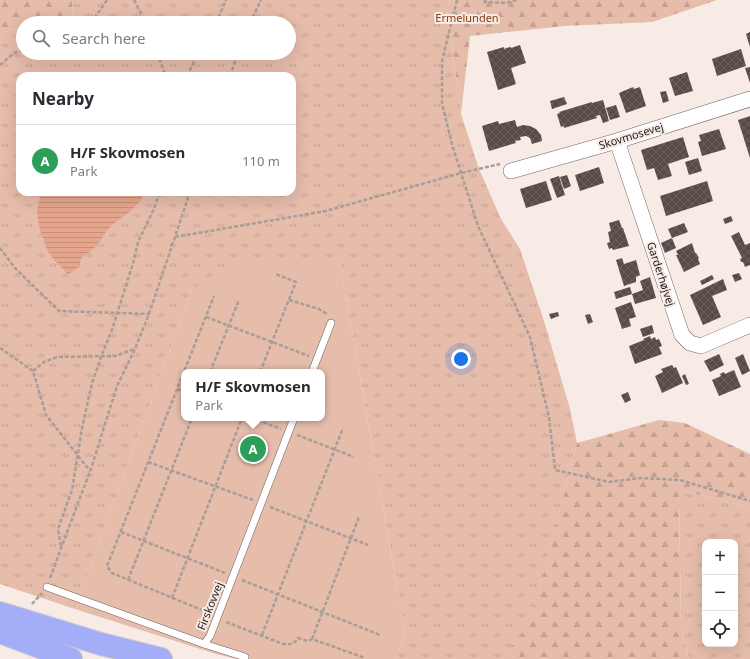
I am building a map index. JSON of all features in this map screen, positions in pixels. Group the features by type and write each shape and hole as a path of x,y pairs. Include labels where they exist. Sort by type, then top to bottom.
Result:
{"highway":[{"path":"0,613 101,644 161,659"},
{"path":"0,632 71,659"}],"street":[{"name":"Skovmosevej","path":"510,171 617,141 750,99"},
{"name":"Garderhøjvej","path":"617,141 682,335 690,343 702,346 750,325"}],"lane":[{"path":"313,369 331,323"},
{"name":"Firskovvej","path":"47,587 204,644 210,636 293,421"},
{"path":"204,644 245,657"}],"path":[{"path":"96,16 107,0"},
{"path":"134,0 142,16"},
{"path":"219,16 226,0"},
{"path":"253,16 261,0"},
{"path":"457,0 442,60 442,104 461,173 478,226 530,337 549,417 555,470 609,482 640,478 680,480 750,501"},
{"path":"485,0 485,2 506,3 517,0"},
{"path":"0,65 16,52"},
{"path":"160,60 164,72"},
{"path":"189,72 195,60"},
{"path":"231,72 236,60"},
{"path":"175,237 326,211 461,173 506,163 510,171"},
{"path":"61,546 58,529 72,490 92,383 112,330 134,260 138,242 159,196"},
{"path":"47,587 61,546 90,472 118,386 149,314 189,196"},
{"path":"0,248 15,268 59,312 149,314"},
{"path":"261,369 296,282 276,274"},
{"path":"185,369 214,296"},
{"path":"211,369 239,300"},
{"path":"289,300 326,312 330,316 331,323"},
{"path":"206,317 317,359"},
{"path":"0,348 33,370 46,415 90,472"},
{"path":"33,370 44,362 57,357 115,356 135,349"},
{"path":"181,379 107,566 112,573 277,642 290,645 298,638 308,641 312,639 365,658"},
{"path":"177,389 181,391"},
{"path":"128,580 191,421"},
{"path":"172,599 241,421"},
{"path":"260,421 354,457"},
{"path":"262,636 343,428"},
{"path":"312,639 358,517"},
{"path":"121,532 380,635"}],"green space":[{"path":"0,0 72,0 73,15 16,16 16,29 0,33"},
{"path":"72,0 450,0 447,9 461,114 479,169 501,219 520,249 544,321 570,409 577,443 531,623 502,659 396,659 405,633 339,257 192,289 75,609 0,584 0,33 16,29 16,60 296,60 296,16 69,16 73,15"},
{"name":"Ermelunden","path":"450,0 717,0 652,22 565,26 470,36 461,114 447,9"},
{"path":"339,257 405,633 396,659 237,659 216,654 75,609 192,289 239,261"},
{"path":"659,420 685,423 750,454 750,507 679,490 681,629 689,659 502,659 531,622 577,443"},
{"path":"679,490 750,507 750,659 689,659 681,629"}],"shaded area":[{"path":"40,196 143,196 134,208 110,227 97,245 83,257 78,268 68,274 54,260 47,250 39,226 37,211"}],"building":[{"path":"750,32 750,47 746,34"},
{"path":"520,45 526,63 511,68 516,84 498,90 487,52 504,47 505,50 506,48"},
{"path":"741,49 746,66 717,76 712,59"},
{"path":"750,67 750,83 745,68"},
{"path":"687,72 693,91 675,96 669,78"},
{"path":"633,87 634,89 640,87 646,106 626,113 619,93"},
{"path":"666,91 669,101 663,103 660,92"},
{"path":"564,97 567,104 552,109 550,101"},
{"path":"603,100 609,121 603,123 600,115 596,116 597,118 564,128 564,126 561,127 557,114 560,113 559,112"},
{"path":"616,105 620,117 610,120 606,108"},
{"path":"750,116 750,158 738,120"},
{"path":"515,120 517,127 523,125 536,129 541,135 542,141 532,144 530,138 526,136 520,137 521,140 515,141 516,143 489,151 482,126 498,121 499,124"},
{"path":"719,129 726,149 702,156 698,142 701,141 699,135"},
{"path":"683,137 689,157 668,164 672,176 658,180 654,168 647,170 641,150"},
{"path":"698,158 702,171 689,175 685,162"},
{"path":"599,167 604,183 580,191 575,175"},
{"path":"567,175 571,186 564,189 560,177"},
{"path":"559,176 565,195 557,198 550,179"},
{"path":"546,181 552,200 526,208 520,189"},
{"path":"707,181 713,201 666,216 660,196"},
{"path":"731,216 733,221 725,224 723,219"},
{"path":"619,220 629,246 613,250 612,248 609,249 607,243 610,242 608,232 611,231 609,223"},
{"path":"684,223 688,232 672,238 668,229"},
{"path":"739,232 745,245 750,243 750,265 745,267 743,262 741,262 740,259 742,258 731,236"},
{"path":"672,238 676,248 665,253 661,243"},
{"path":"692,243 695,253 699,258 700,264 684,272 676,255 678,255 676,251"},
{"path":"622,258 624,264 636,260 640,275 636,277 636,282 624,286 616,260"},
{"path":"739,273 742,279 735,282 732,275"},
{"path":"712,275 714,279 702,285 700,281"},
{"path":"650,277 656,298 635,304 632,294 643,290 640,281"},
{"path":"723,279 727,290 712,296 721,317 703,325 690,295"},
{"path":"630,287 632,294 616,299 614,292"},
{"path":"631,302 636,317 629,319 631,326 622,329 615,308"},
{"path":"558,312 559,316 551,319 549,314"},
{"path":"590,314 593,322 588,324 585,315"},
{"path":"652,325 654,333 643,337 640,329"},
{"path":"650,336 651,339 655,337 656,340 659,339 662,346 659,347 662,354 635,364 629,346"},
{"path":"719,354 724,365 710,372 704,361"},
{"path":"743,354 750,371 742,375 735,358"},
{"path":"672,365 674,368 676,367 683,383 662,393 655,376 663,372 661,369"},
{"path":"734,370 741,387 719,396 712,380 721,376 720,374 724,372 725,374"},
{"path":"685,374 689,384 686,385 682,376"},
{"path":"628,392 631,400 625,403 621,395"}],"place":[{"name":"H/F Skovmosen","path":"253,449"}]}
